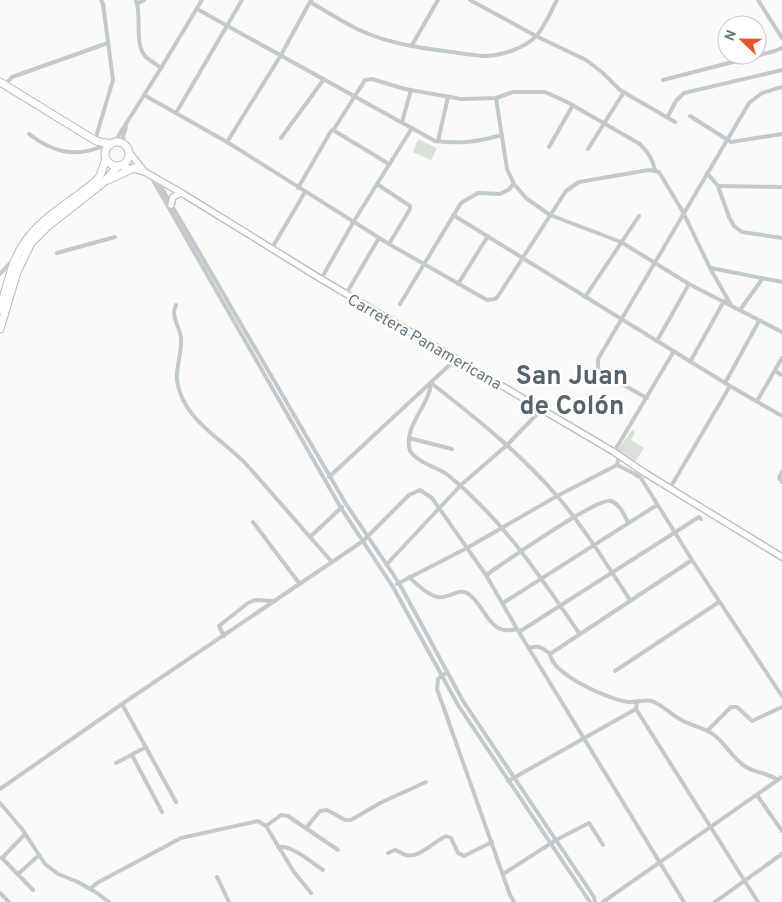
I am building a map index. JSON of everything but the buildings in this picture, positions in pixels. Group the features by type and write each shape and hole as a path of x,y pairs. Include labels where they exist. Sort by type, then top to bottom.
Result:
{"highway":[{"path":"2,84 101,148 112,165 119,166"},
{"path":"0,329 17,272 31,243 39,233 105,181 119,166 128,161 129,152 125,145 119,142 101,148"},
{"path":"101,148 107,148 112,143"},
{"path":"0,310 17,258 26,240 35,229 96,182 100,176 101,148"},
{"path":"105,181 134,168"}],"main road":[{"name":"Carretera Panamericana","path":"129,152 156,179 320,279 617,454 782,557"},
{"name":"Carretera Panamericana","path":"119,166 134,168 148,173"},
{"path":"171,205 173,197 181,193"}],"street":[{"path":"28,134 44,146 58,150 82,153 101,148 112,83 101,0"},
{"path":"144,0 137,2 141,49 147,58 161,68"},
{"path":"112,143 130,118 202,0"},
{"path":"176,113 242,0"},
{"path":"412,45 438,0"},
{"path":"470,0 536,36 586,60 624,92 668,116 675,122"},
{"path":"227,142 281,54 310,1 363,32 390,41 455,53 487,56 510,51 536,36 557,0"},
{"path":"758,0 782,38"},
{"path":"197,9 438,141 456,144 502,136"},
{"path":"2,84 14,76 108,43"},
{"path":"663,80 782,48"},
{"path":"668,116 676,101 684,93 782,70"},
{"path":"281,138 324,79"},
{"path":"298,188 331,131 365,80 372,79 411,90 461,99 496,98 513,92 545,92 573,105 640,144 646,150 655,170"},
{"path":"646,398 604,374 598,368 598,359 749,103 762,93 782,87"},
{"path":"402,122 411,90"},
{"path":"588,149 624,92"},
{"path":"144,95 227,142 389,244 483,298 495,300 566,191 579,182 655,170 659,172 683,212 710,268 731,305"},
{"path":"438,141 448,97"},
{"path":"496,98 507,169 514,184 526,198 550,215 621,242 689,284 782,332"},
{"path":"549,147 573,105"},
{"path":"690,116 731,142 782,134"},
{"path":"125,145 124,134 130,118"},
{"path":"320,279 412,128"},
{"path":"333,130 389,164"},
{"path":"148,173 340,508 393,587 440,676 590,902"},
{"path":"707,173 718,186 734,226 742,232 782,238"},
{"path":"156,179 346,504 399,583 446,673 463,701 594,897 595,902"},
{"path":"377,184 408,203 411,208 389,244"},
{"path":"400,304 461,204 478,193 500,194 514,184"},
{"path":"718,186 782,188"},
{"path":"272,248 305,192"},
{"path":"453,215 690,362 782,416"},
{"path":"585,297 639,216"},
{"path":"458,284 488,236"},
{"path":"57,253 115,237"},
{"path":"346,294 379,238"},
{"path":"0,274 17,258"},
{"path":"710,268 782,282"},
{"path":"740,310 763,278"},
{"path":"657,341 689,284"},
{"path":"690,362 724,301"},
{"path":"176,305 174,312 181,335 177,381 186,406 214,437 248,465 331,561"},
{"path":"725,383 759,321"},
{"path":"617,465 617,454 646,398 674,351"},
{"path":"756,401 782,358"},
{"path":"325,480 456,359"},
{"path":"775,371 782,375"},
{"path":"431,383 430,393 414,422 409,438 408,446 412,455 440,469 461,485 503,528 542,578 579,633"},
{"path":"431,383 507,445 557,496 594,544 630,600"},
{"path":"670,488 730,386"},
{"path":"387,564 461,485 507,445 542,409"},
{"path":"409,438 452,449"},
{"path":"393,587 468,548 557,496 617,465"},
{"path":"617,465 641,478 719,602 782,696"},
{"path":"782,472 779,478 782,482"},
{"path":"636,475 645,473"},
{"path":"0,789 331,561 363,541 409,495 416,490 420,490 432,498 440,508 486,575 684,902"},
{"path":"486,575 574,517 606,501 619,506 628,522"},
{"path":"310,537 346,504"},
{"path":"503,603 657,504"},
{"path":"409,577 417,585 437,597 444,598 460,592 467,593 478,604 491,623 507,630 518,630 699,517 700,519"},
{"path":"253,522 299,583"},
{"path":"550,654 579,633 692,560"},
{"path":"224,636 219,626 248,603 255,600 275,601"},
{"path":"615,671 719,602"},
{"path":"530,648 537,646 543,648 550,654 554,664 582,684 618,700 654,702 682,720 708,730 746,767 770,775 778,780"},
{"path":"446,673 440,676 437,689 514,902"},
{"path":"637,702 636,709 758,902"},
{"path":"122,704 176,802"},
{"path":"708,730 731,707 737,707 752,721 782,707"},
{"path":"508,781 636,709"},
{"path":"116,763 146,747"},
{"path":"132,754 162,812"},
{"path":"603,902 782,777"},
{"path":"306,828 320,810 327,810 346,820 351,820 380,803 426,782"},
{"path":"757,795 782,831"},
{"path":"0,803 25,834 45,864 58,874 90,889 109,902"},
{"path":"266,826 283,815 290,817 338,850"},
{"path":"90,889 97,883 180,838 258,821 266,826 294,872 311,893"},
{"path":"503,874 556,840 589,823 603,845"},
{"path":"25,834 1,859 33,890"},
{"path":"388,852 395,850 408,856 416,855 435,841 446,836 451,838 458,853 464,856 492,842"},
{"path":"278,847 290,848 323,870"},
{"path":"715,902 782,854"},
{"path":"18,874 38,856"},
{"path":"217,878 229,902"},
{"path":"0,893 9,902"}],"shaded area":[{"path":"418,139 437,148 431,160 413,152"},
{"path":"632,430 635,432 631,440 644,448 635,462 617,451"}],"district":[{"name":"San Juan de Colón","path":"572,390"}]}
